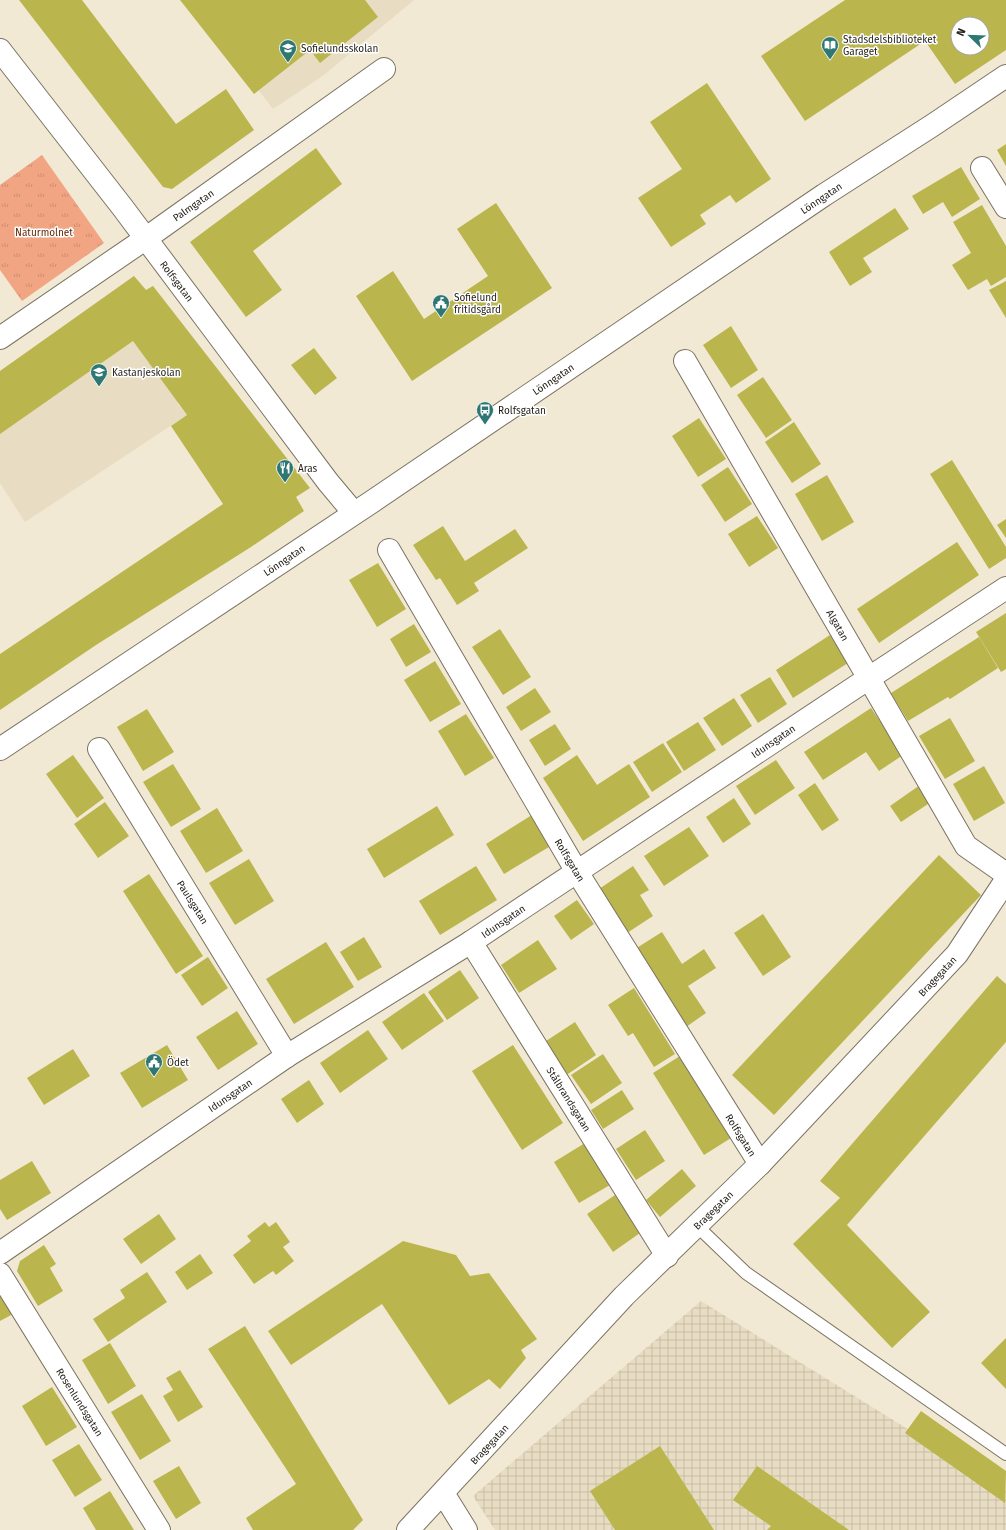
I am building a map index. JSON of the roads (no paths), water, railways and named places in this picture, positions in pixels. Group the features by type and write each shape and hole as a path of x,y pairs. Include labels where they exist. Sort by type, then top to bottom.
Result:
{"street":[{"name":"Rolfsgatan","path":"0,50 328,482 354,513"},
{"name":"Palmgatan","path":"0,338 145,239 384,69"},
{"name":"Lönngatan","path":"0,749 354,513 824,196 1006,76"},
{"path":"982,168 1006,207"},
{"name":"Algatan","path":"685,361 966,846 1006,874"},
{"name":"Rolfsgatan","path":"389,550 577,872 760,1164"},
{"name":"Idunsgatan","path":"0,1253 287,1056 471,942 1006,588"},
{"name":"Paulsgatan","path":"99,749 287,1056"},
{"name":"Bragegatan","path":"408,1530 624,1296 698,1226 760,1164 957,954 1006,880"},
{"name":"Stålbrandsgatan","path":"471,942 667,1256"},
{"name":"Rosenlundsgatan","path":"0,1274 160,1530"},
{"path":"443,1493 466,1530"}],"lane":[{"path":"698,1226 746,1273 1006,1454"}],"place":[{"name":"Stadsdelsbiblioteket Garaget","path":"830,60"},
{"name":"Sofielundsskolan","path":"288,63"},
{"name":"Sofielund fritidsgård","path":"441,318"},
{"name":"Kastanjeskolan","path":"99,387"},
{"name":"Rolfsgatan","path":"485,425"},
{"name":"Aras","path":"285,483"},
{"name":"Ödet","path":"154,1077"}],"park label":[{"name":"Naturmolnet","path":"44,232"}]}
